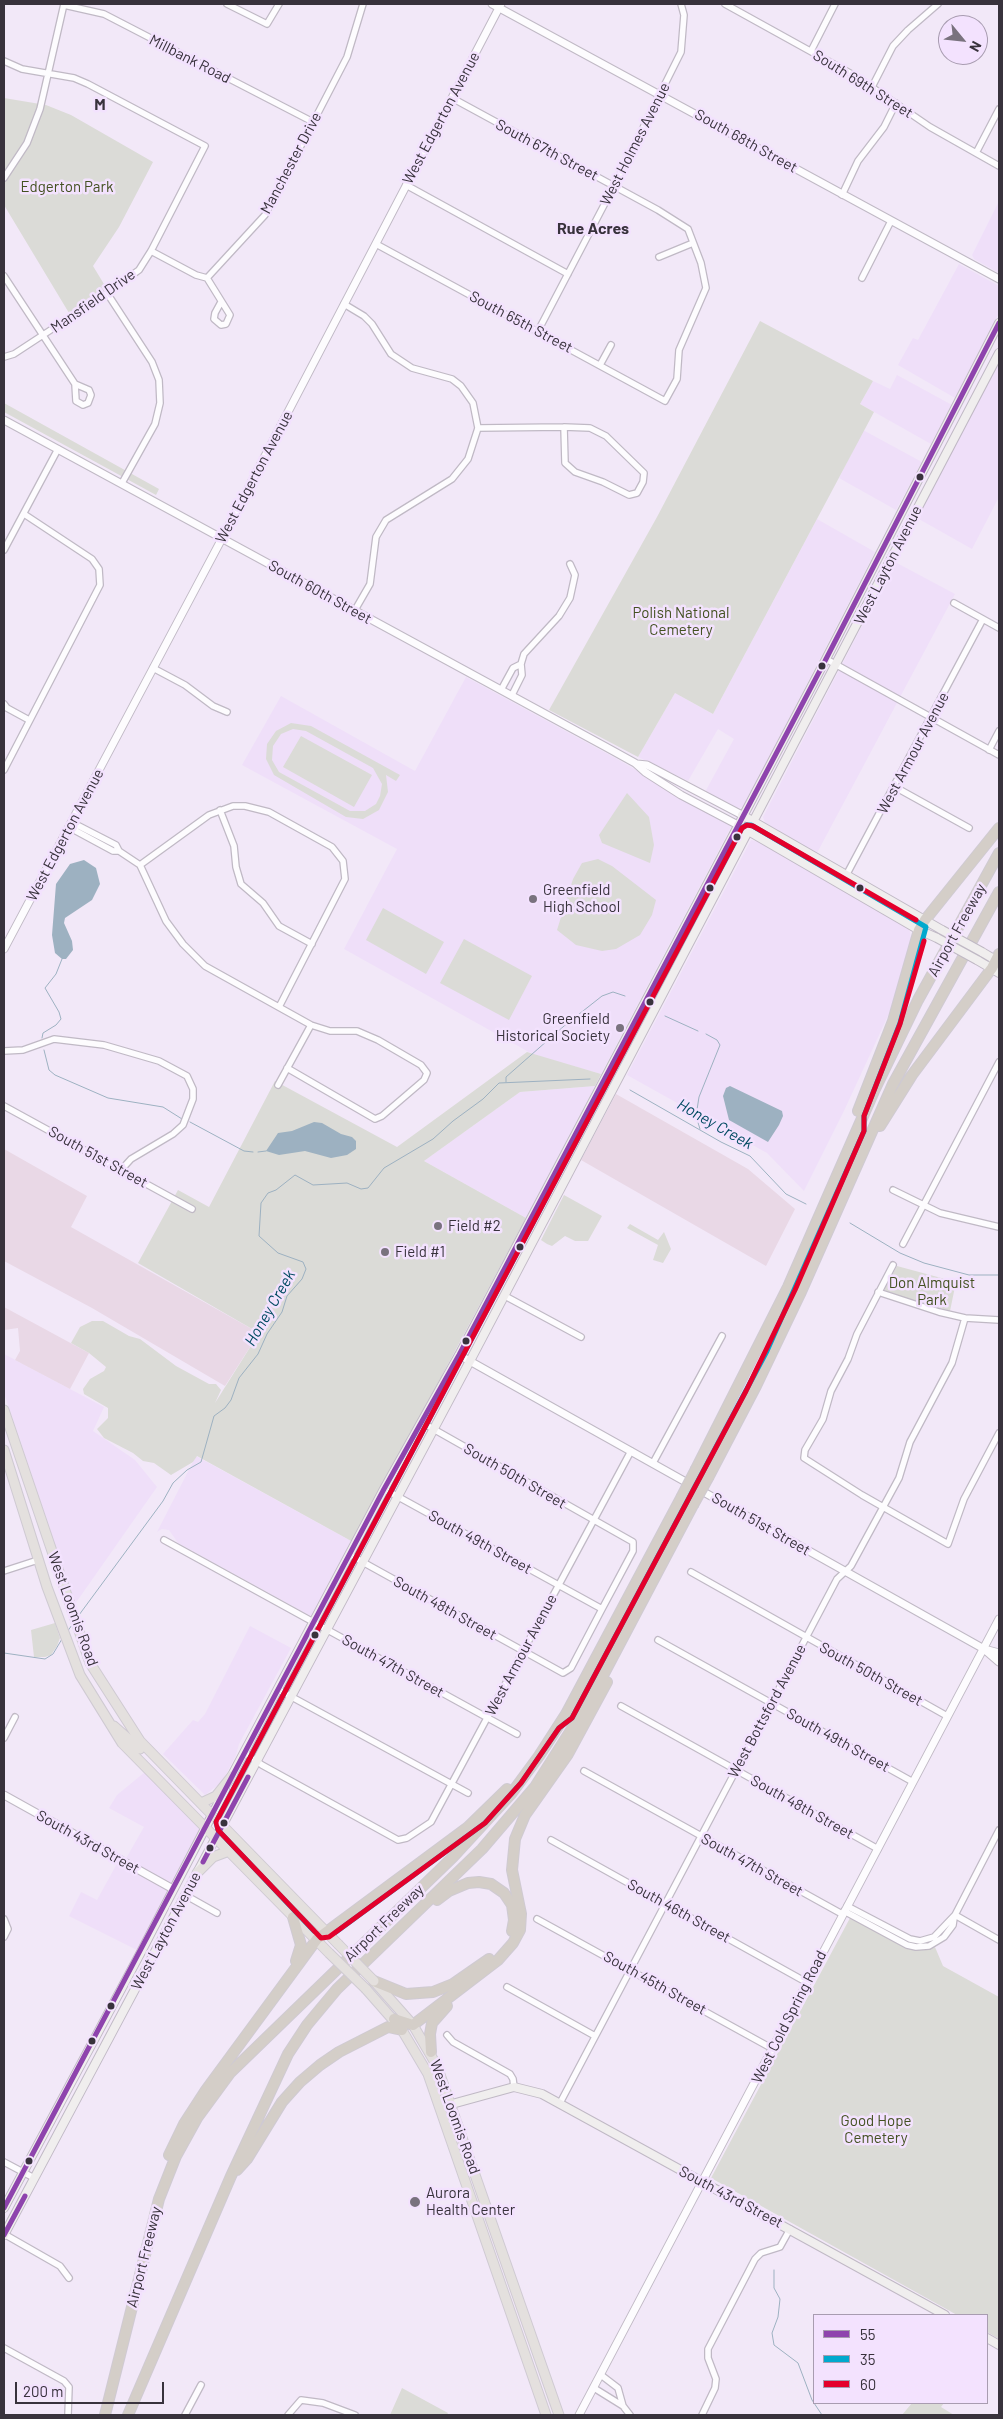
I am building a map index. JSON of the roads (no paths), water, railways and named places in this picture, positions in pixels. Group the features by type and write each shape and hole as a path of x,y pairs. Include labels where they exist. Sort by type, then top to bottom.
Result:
{"highway":[{"path":"857,1129 856,1115 893,1021 919,930 999,828"},
{"name":"Airport Freeway","path":"105,2415 148,2236 166,2178 197,2118 222,2082 267,2035 478,1832 527,1774 566,1714 696,1470 784,1296 857,1129 918,1000 999,853"},
{"name":"Airport Freeway","path":"128,2415 232,2176 288,2054 307,2025 337,1989 482,1849 535,1787 571,1734 634,1618 777,1344 892,1084 999,892"},
{"path":"837,1211 847,1202 881,1125 894,1101 912,1074 997,964"},
{"path":"394,2019 413,2025 498,1960 517,1937 521,1914 512,1870 515,1839 525,1815 568,1754 597,1702 635,1627 634,1618"},
{"path":"166,2178 164,2168 191,2112 316,1939 480,1817 515,1779 554,1724 566,1714"},
{"path":"374,1981 406,1994 433,1992 453,1984 494,1955 507,1941 513,1927 512,1905 504,1893 491,1884 479,1882 462,1885 442,1896 392,1941 377,1950"},
{"path":"293,1916 301,1945 294,1968"},
{"path":"431,2052 430,2034 435,2018 463,1988"},
{"path":"232,2176 247,2159 282,2102 313,2071 340,2052 388,2028 402,2030"}],"main road":[{"name":"West Layton Avenue","path":"4,2208 384,1489 459,1356 742,815 826,659 999,323"},
{"name":"West Layton Avenue","path":"4,2235 470,1361 837,665 999,353"},
{"name":"South 60th Street","path":"742,815 982,952 997,964"},
{"name":"South 60th Street","path":"738,825 919,930 977,960 997,964"},
{"path":"791,857 797,846"},
{"name":"West Loomis Road","path":"4,1410 90,1663 140,1741 374,1981 413,2025 431,2052 464,2138 559,2415"},
{"name":"West Loomis Road","path":"4,1455 38,1560 80,1675 122,1743 366,1989 394,2019 422,2061 441,2109 446,2130 546,2415"},
{"path":"75,1660 87,1655"},
{"path":"110,1724 148,1757 156,1758"},
{"path":"201,1803 216,1796 232,1776"},
{"path":"197,1873 213,1857 229,1851"},
{"path":"431,2082 444,2101 452,2104 514,2087"},
{"name":"South 43rd Street","path":"514,2087 535,2092 560,2103 944,2314"},
{"path":"441,2109 452,2119 464,2138"},
{"path":"499,2281 511,2275"},
{"path":"988,2339 999,2345"}],"street":[{"path":"4,178 27,142 40,109 64,4"},
{"name":"Millbank Road","path":"64,4 104,14 313,122"},
{"path":"228,4 267,24 280,4"},
{"name":"Manchester Drive","path":"207,278 265,215 347,57 363,4"},
{"name":"West Holmes Avenue","path":"538,331 681,52 684,15 681,4"},
{"name":"South 69th Street","path":"725,4 734,6 872,87 930,126 999,166"},
{"path":"811,51 835,4"},
{"path":"872,87 893,46 938,4"},
{"name":"South 68th Street","path":"497,5 999,279"},
{"name":"West Edgerton Avenue","path":"4,949 376,244 452,98 497,5"},
{"path":"4,61 22,69 49,74"},
{"name":"Mansfield Drive","path":"4,356 14,354 107,293 138,270 150,251 205,146 88,84 74,78 49,74"},
{"name":"South 67th Street","path":"452,98 614,186 688,229 701,263 706,288 679,350 677,379 665,401"},
{"path":"842,195 858,161 884,127 896,102"},
{"path":"976,153 999,109"},
{"path":"406,186 568,274"},
{"path":"862,278 891,221"},
{"path":"659,257 693,243"},
{"name":"South 65th Street","path":"376,244 665,401"},
{"path":"150,251 196,275 207,278 216,290 221,302"},
{"path":"4,276 74,384"},
{"path":"107,293 152,362 160,380 160,403 155,424 122,483"},
{"path":"344,304 364,316 372,324 391,354 412,368 452,379 460,386 473,403 478,428 468,459 452,479 386,520 376,537 370,584 355,610"},
{"path":"600,365 611,345"},
{"name":"South 60th Street","path":"4,420 512,695 637,764 645,772 738,825"},
{"path":"478,428 564,426 590,428 606,436 644,474 643,482 636,492 629,495 575,472 566,463 564,426"},
{"path":"4,550 58,449"},
{"path":"4,770 100,585 100,569 92,559 24,514"},
{"path":"512,695 522,674 521,664 528,648 567,605 575,579 575,571 570,564"},
{"path":"954,603 999,628"},
{"name":"West Armour Avenue","path":"841,885 983,619"},
{"path":"826,659 999,755"},
{"path":"501,690 513,668 521,664"},
{"path":"153,668 185,685 213,706 227,712"},
{"path":"4,704 7,708 29,720"},
{"path":"989,750 999,731"},
{"name":"South 60th Street","path":"637,764 647,765 742,815"},
{"path":"895,787 969,828"},
{"path":"702,806 707,796"},
{"path":"140,865 185,831 220,810 233,806 245,806 269,812 332,847 342,860 345,879 279,1007"},
{"path":"220,810 234,846 236,867 241,884 263,904 279,926 312,944"},
{"path":"70,825 79,826 116,845 119,850 140,865 161,912 178,938 214,972 311,1025 330,1032 357,1031 378,1040 421,1064 427,1073 424,1080 382,1116 375,1119 287,1068"},
{"path":"278,1085 311,1025"},
{"path":"4,1051 23,1050 54,1040 104,1045 160,1061 187,1076 193,1089 194,1099 183,1125 173,1134 131,1159 121,1170"},
{"path":"903,1244 998,1066"},
{"name":"South 51st Street","path":"4,1106 192,1209"},
{"path":"893,1190 924,1206 951,1216 999,1227"},
{"path":"892,1264 831,1391 825,1414 805,1450 804,1458 948,1544 964,1499 999,1436"},
{"path":"878,1292 917,1306 965,1318 999,1320"},
{"path":"504,1296 581,1337"},
{"name":"West Bottsford Avenue","path":"560,2103 837,1579 851,1566 884,1507 901,1472 910,1442 952,1363 965,1318"},
{"path":"653,1463 722,1336"},
{"name":"South 51st Street","path":"459,1356 845,1572 984,1648 999,1653"},
{"name":"South 50th Street","path":"421,1422 634,1544 633,1551 602,1609"},
{"name":"West Armour Avenue","path":"256,1761 395,1838 401,1840 407,1838 431,1822 631,1451"},
{"path":"4,1455 17,1452"},
{"name":"South 49th Street","path":"384,1489 602,1609"},
{"name":"South 47th Street","path":"164,1540 516,1734"},
{"name":"South 48th Street","path":"350,1555 562,1673 572,1667 602,1609"},
{"path":"4,1571 38,1560"},
{"name":"South 50th Street","path":"691,1572 948,1716"},
{"name":"West Cold Spring Road","path":"579,2415 999,1619"},
{"name":"South 49th Street","path":"658,1640 913,1782"},
{"name":"South 51st Street","path":"984,1648 999,1662"},
{"path":"278,1690 468,1793"},
{"name":"South 48th Street","path":"621,1706 878,1849"},
{"path":"4,1738 15,1717"},
{"path":"245,1753 256,1761"},
{"name":"South 47th Street","path":"584,1771 701,1837 909,1942 924,1947 937,1942 944,1937 953,1925 955,1915"},
{"name":"South 43rd Street","path":"4,1794 173,1889"},
{"path":"999,1830 955,1915 999,1940"},
{"name":"South 46th Street","path":"551,1840 806,1982"},
{"path":"184,1895 217,1913"},
{"path":"4,1919 8,1929 4,1937"},
{"name":"South 45th Street","path":"537,1919 773,2048"},
{"path":"507,1987 595,2036"},
{"path":"447,2035 453,2042 510,2074 514,2087"},
{"path":"4,2162 34,2178"},
{"path":"702,2415 715,2388 716,2379 708,2358 708,2349 755,2259 761,2253 780,2247 790,2229"},
{"path":"4,2235 60,2266 69,2278"},
{"path":"4,2348 69,2386 68,2415"},
{"path":"601,2375 618,2388 623,2406"},
{"path":"185,2415 201,2385"},
{"path":"594,2388 623,2406 630,2415"},
{"path":"288,2415 300,2400 323,2404 355,2415"}],"water":[{"path":"84,860 96,868 100,884 92,900 65,918 64,923 72,941 73,950 66,959 62,959 55,953 52,935 56,884 70,864"},
{"path":"730,1086 782,1111 783,1116 779,1125 768,1142 729,1120 723,1096 726,1088"},
{"path":"314,1122 322,1123 341,1134 352,1137 356,1141 356,1149 347,1155 331,1158 305,1151 279,1155 266,1151 278,1133 292,1131"}],"waterway":[{"path":"42,1038 43,1033 56,1025 61,1019 45,988 56,974 62,959"},
{"path":"506,1082 506,1077 564,1026 602,996 613,992 625,996"},
{"path":"665,1016 698,1031"},
{"path":"700,1129 696,1116 699,1097 720,1045 717,1040 706,1034"},
{"path":"44,1050 49,1070 55,1075 108,1098 163,1107 182,1119"},
{"name":"Honey Creek","path":"79,1615 163,1501 173,1483 187,1470 201,1462 214,1416 225,1408 231,1400 239,1378 258,1354 267,1334 282,1312 287,1296 302,1279 306,1269 303,1262 278,1253 259,1236 261,1203 268,1193 276,1190 295,1175 313,1185 347,1183 361,1189 368,1188 384,1168 433,1139 453,1121 483,1099 499,1083 590,1079"},
{"name":"Honey Creek","path":"630,1090 721,1142 750,1156 786,1194 806,1204"},
{"path":"190,1122 244,1151 253,1152"},
{"path":"258,1152 266,1151"},
{"name":"Honey Creek","path":"850,1223 900,1253 924,1263 969,1275 999,1275"},
{"name":"Honey Creek","path":"67,1632 72,1625"},
{"name":"Honey Creek","path":"4,1653 45,1659 53,1654 62,1639"},
{"path":"774,2270 774,2288 780,2299 778,2317 772,2333 774,2345 798,2363 813,2402"},
{"path":"815,2404 822,2415"}],"place":[{"name":"Greenfield High School","path":"533,899"},
{"name":"Greenfield Historical Society","path":"620,1028"},
{"name":"Field #2","path":"438,1226"},
{"name":"Field #1","path":"385,1252"},
{"name":"Aurora Health Center","path":"415,2202"}],"district":[{"name":"M","path":"100,105"},
{"name":"Rue Acres","path":"593,229"}],"park label":[{"name":"Edgerton Park","path":"67,187"},
{"name":"Polish National Cemetery","path":"681,622"},
{"name":"Don Almquist Park","path":"932,1292"},
{"name":"Good Hope Cemetery","path":"876,2130"}]}
